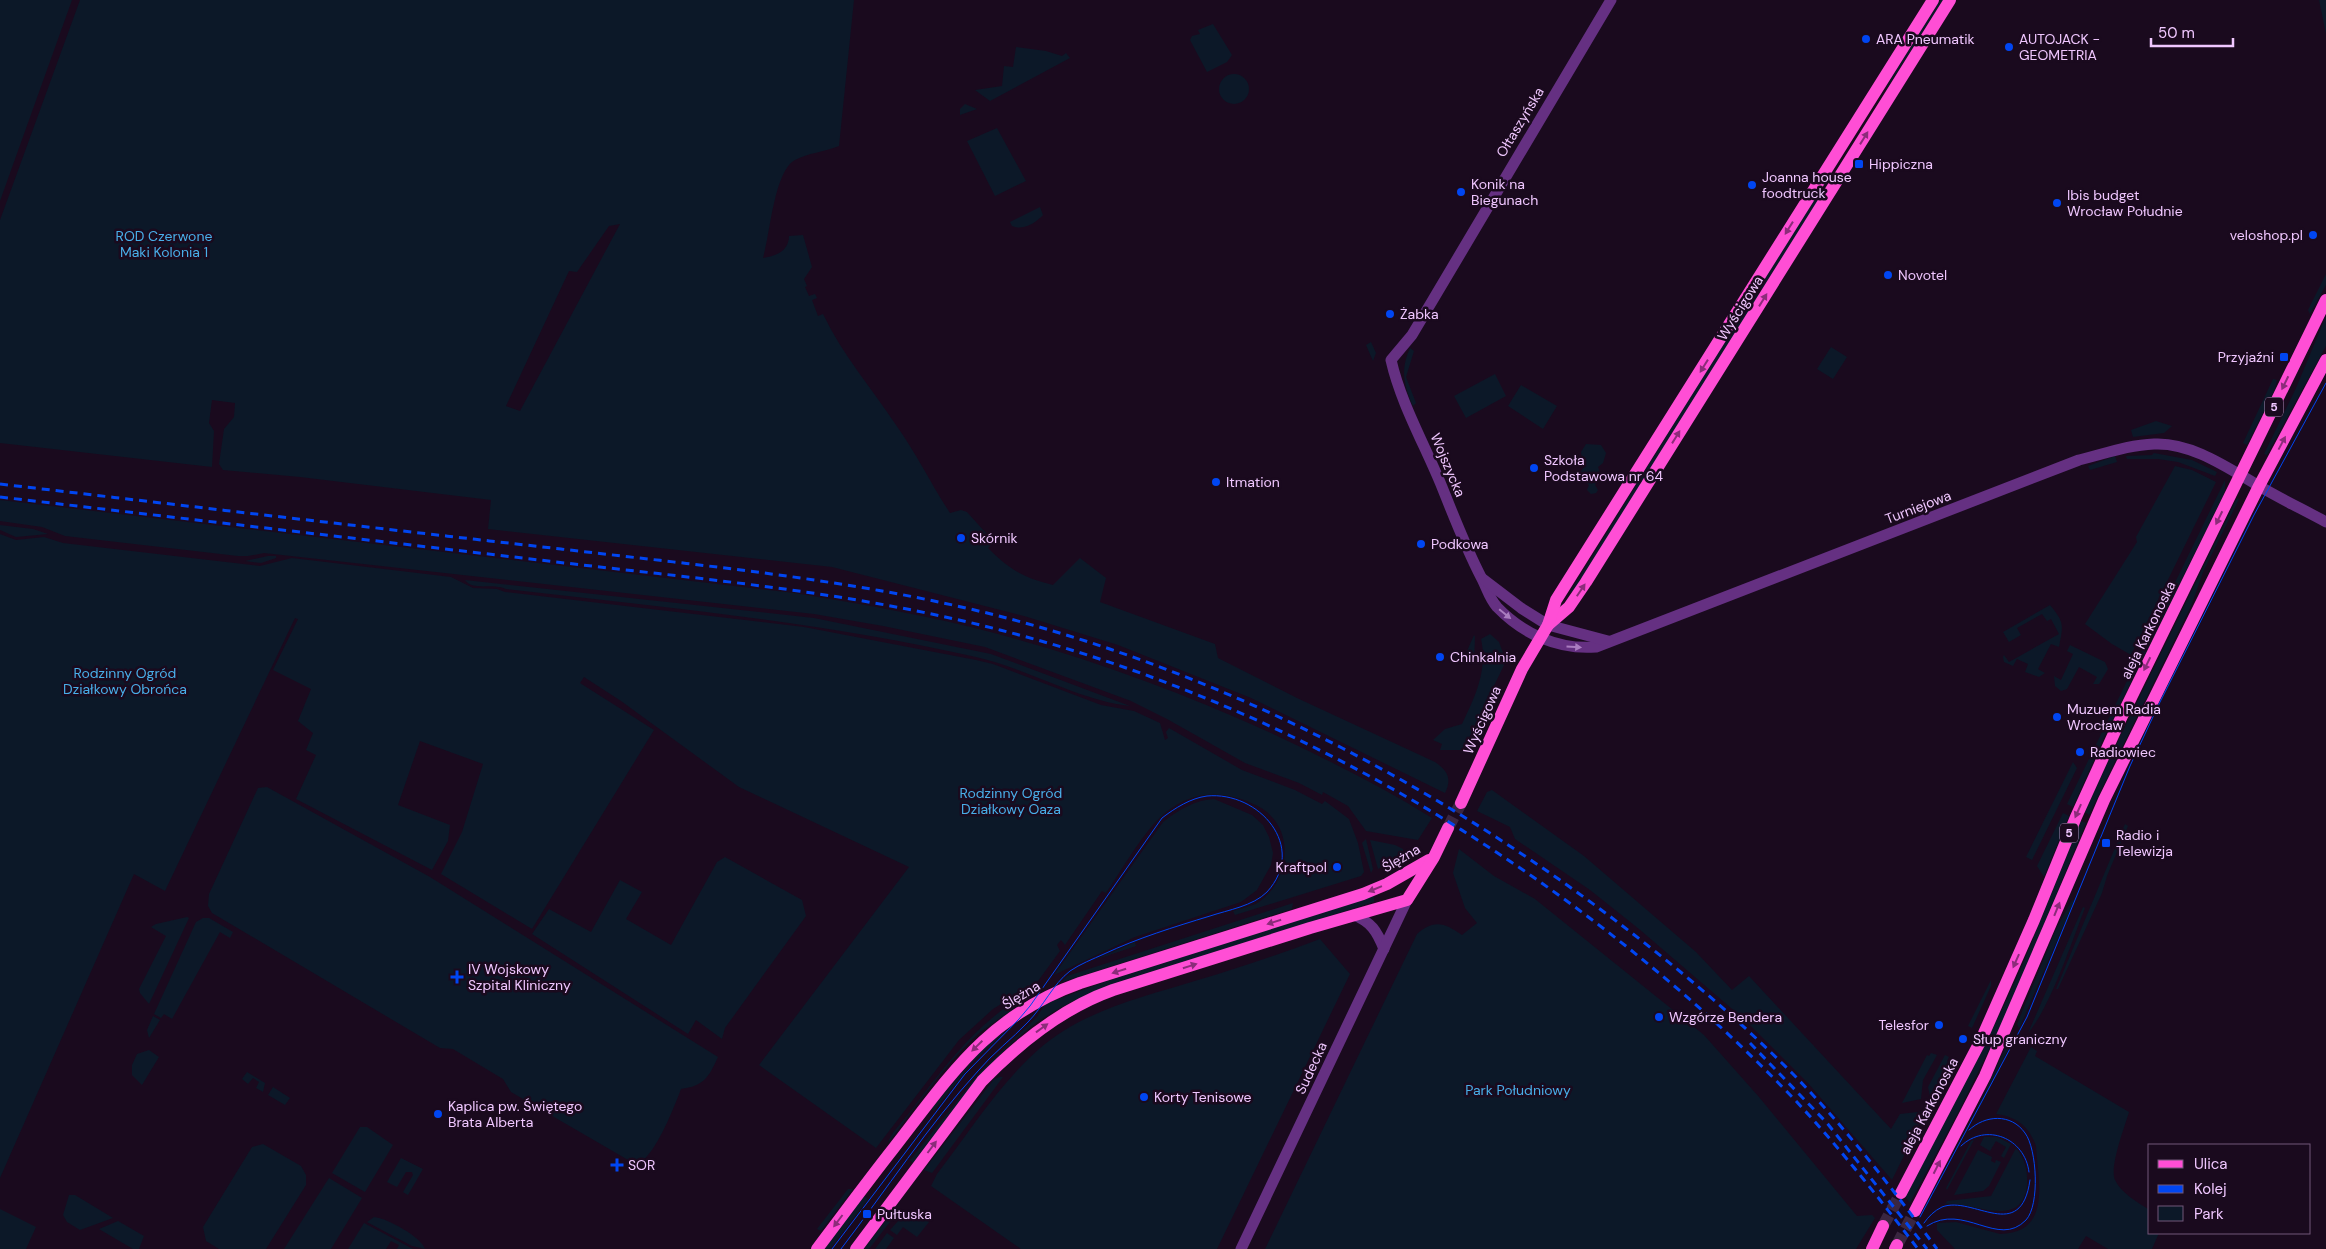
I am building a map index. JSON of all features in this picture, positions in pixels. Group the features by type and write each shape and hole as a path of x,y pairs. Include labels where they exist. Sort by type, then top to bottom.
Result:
{"main road":[{"name":"Wyścigowa","path":"1461,803 1518,677 1548,625 1558,597 1933,0"},
{"name":"Wyścigowa","path":"1548,625 1569,607 1586,582 1950,0"},
{"name":"aleja Karkonoska","path":"1901,1192 1981,1040 2028,935 2084,798 2326,300"},
{"name":"5","path":"1915,1210 1985,1076 2104,800 2259,486 2326,360"},
{"path":"1434,857 1448,828"},
{"name":"Ślężna","path":"1407,900 1434,857"},
{"name":"Ślężna","path":"816,1249 954,1070 986,1038 1018,1013 1050,995 1080,983 1363,894 1388,884 1434,857"},
{"path":"856,1249 982,1081 1019,1046 1048,1024 1100,995 1407,900"},
{"path":"1872,1249 1883,1226"}],"street":[{"name":"Ołtaszyńska","path":"1391,360 1412,335 1479,219 1611,0"},
{"name":"Wojszycka","path":"1391,360 1401,393 1463,540 1489,596 1498,608 1540,638"},
{"name":"Turniejowa","path":"1540,638 1575,648 1596,647 2079,460 2125,448 2156,443 2180,447 2241,474 2259,486 2326,522"},
{"name":"Wojszycka","path":"1482,579 1548,625"},
{"path":"1548,625 1608,641"},
{"name":"Sudecka","path":"1241,1249 1407,900"},
{"path":"1354,915 1371,924 1384,948"}],"green space":[{"path":"0,0 72,0 0,201"},
{"name":"ROD Czerwone Maki Kolonia 1","path":"80,0 854,0 839,146 800,158 788,166 777,190 763,258 781,252 787,245 789,236 803,235 812,267 804,279 807,286 805,287 809,296 815,294 817,298 812,300 818,316 823,314 848,357 903,436 950,513 961,510 967,512 994,542 988,548 1011,568 1034,579 1053,585 1080,558 1106,578 1100,602 1215,644 1218,658 1297,698 1435,762 1448,776 1447,788 1445,793 1251,698 1118,645 1024,616 832,567 488,529 491,500 300,477 223,470 219,464 224,429 234,417 235,403 212,400 209,423 214,431 212,467 0,443 0,220","holes":["620,224 520,411 506,406 569,271 577,272 609,226"]},
{"path":"1940,0 1943,0 1885,91 1889,82"},
{"path":"2319,0 2326,0 2326,34"},
{"path":"1213,24 1232,55 1227,62 1207,72 1190,40 1192,36 1200,34 1198,30"},
{"path":"1016,47 1046,51 1062,56 1066,53 1070,58 990,101 975,90 1002,86 1004,66 1013,67"},
{"path":"1234,74 1240,75 1248,83 1248,95 1240,103 1234,104 1228,103 1220,95 1219,89 1220,83 1228,75"},
{"path":"965,104 977,109 960,115 960,109"},
{"path":"997,128 1026,181 995,196 967,141"},
{"path":"1815,199 1818,201 1762,289 1759,287"},
{"path":"1040,207 1043,215 1037,221 1020,228 1012,226 1010,222"},
{"path":"2326,274 2326,285 2310,314 2308,310"},
{"path":"1755,293 1759,295 1573,592 1570,592"},
{"path":"2326,316 2326,346 2267,455 2264,454 2296,388"},
{"path":"1371,342 1376,353 1373,361 1366,345"},
{"path":"1831,347 1847,357 1833,379 1817,369"},
{"path":"1410,348 1414,351 1406,377 1416,403 1413,406 1404,377 1405,363"},
{"path":"1495,374 1506,396 1466,418 1454,396"},
{"path":"2273,379 2277,380 2275,389 2247,445 2243,443"},
{"path":"1521,385 1557,406 1543,429 1508,406"},
{"path":"2156,421 2172,426 2164,433 2133,437 2131,430"},
{"path":"1586,444 1601,445 1606,453 1603,463 1598,467 1601,476 1595,485 1598,490 1596,493 1591,494 1587,490 1589,485 1581,479 1581,471 1586,465 1582,460 1581,452"},
{"path":"2154,453 2192,460 2217,472 2215,476 2178,462 2158,459 2127,459 2126,456 2152,455"},
{"path":"2115,456 2117,462 2090,470 2088,466"},
{"path":"2175,466 2192,470 2216,482 2131,655 2085,624 2137,542 2136,537"},
{"path":"2225,480 2223,496 2105,735 2073,807 2067,804"},
{"path":"2237,498 2239,499 2203,572 2192,604 2089,815 2085,812 2115,747"},
{"path":"0,500 794,593 871,606 947,622 1068,654 1204,704 1333,763 1432,818 1418,840 1366,831 1348,806 1323,792 1322,795 1299,783 1245,763 1131,701 985,647 814,614 264,553 238,556 65,536 42,527 0,521"},
{"path":"0,525 33,529 48,534 16,537 0,530"},
{"path":"0,534 16,540 44,537 63,543 260,566 292,558 451,577 473,588 497,589 505,592 804,627 993,664 1101,705 1134,711 1160,723 1165,740 1168,738 1166,732 1169,728 1242,770 1295,790 1322,804 1325,801 1349,819 1358,843 1364,872 1361,876 1235,915 1233,911 1259,902 1276,884 1284,861 1285,848 1283,836 1278,825 1268,813 1259,807 1236,797 1215,794 1204,795 1194,797 1175,806 1149,829 1106,893 1102,891 1065,945 1061,940 1057,945 1060,951 1038,981 993,1009 959,1040 876,1148 759,1065 909,867 739,787 621,701 584,677 580,683 654,730 532,929 441,874 462,832 483,764 420,741 398,805 450,825 448,841 432,870 296,799 316,755 306,750 313,733 298,721 311,689 273,670 298,619 295,618 165,891 134,874 0,1178"},
{"path":"276,556 276,558 261,563 245,561"},
{"path":"465,580 814,618 991,654 1130,706 1091,698 996,662 918,645 859,634 742,617 501,587 478,586"},
{"path":"2050,605 2062,624 2062,629 2059,647 2051,644 2038,669 2045,673 2039,677 2025,672 2028,664 2017,659 2013,666 2004,662 2004,655 2009,662 2059,634 2051,619 2047,621 2042,614 2017,628 2021,635 2009,642 2003,632"},
{"path":"1490,634 1499,642 1506,661 1463,750 1440,750 1442,744 1433,740 1445,729 1462,724 1479,683 1483,662 1481,639"},
{"path":"1474,635 1475,637 1474,662 1464,658"},
{"path":"2070,645 2105,662 2108,669 2099,684 2093,684 2097,677 2079,667 2067,689 2061,691 2055,686 2054,676 2061,680 2073,654 2067,651"},
{"path":"2073,762 2077,768 2032,860 2026,857"},
{"path":"267,787 430,877 718,1057 705,1079 695,1086 681,1089 662,1132 649,1154 642,1161 635,1164 511,1092 503,1079 453,1049 440,1048 212,913 208,906 209,894 258,788"},
{"path":"1492,790 1584,856 1696,952 1732,990 1749,976 1891,1129 1900,1114 1926,1111 1892,1180 1807,1082 1745,1020 1639,929 1590,890 1515,839 1510,827 1477,811 1487,792"},
{"path":"1214,799 1252,815 1263,825 1269,837 1273,853 1271,865 1257,890 1241,902 1135,937 1054,975 1163,822 1187,806 1200,801"},
{"path":"2063,813 2069,816 2044,877 2037,866"},
{"path":"2081,821 2086,823 2007,1013 1960,1109 1910,1203 1905,1197 2000,1014 2021,968"},
{"path":"2125,824 2128,826 2102,893 2058,989 2056,989"},
{"path":"1366,839 1373,869 1371,873 1362,843"},
{"path":"1370,840 1395,845 1403,849 1403,854 1378,869"},
{"name":"Park Południowy","path":"1459,849 1494,876 1535,899 1704,1035 1759,1097 1857,1216 1872,1215 1875,1218 1856,1249 1265,1249 1417,934 1429,926 1440,924 1462,935 1477,923 1465,908 1453,873"},
{"path":"725,857 802,900 806,916 725,1028 722,1039 696,1020 688,1034 532,934 549,909 591,932 620,880 642,892 626,919 671,945 717,862"},
{"path":"1374,896 1374,902 1118,982 1066,1005 1036,1023 1001,1054 970,1088 913,1163 910,1160 980,1072 1037,1017 1045,1004 1104,982"},
{"path":"2072,900 2074,901 2019,1029 2017,1024 2056,929"},
{"path":"1293,903 1292,909 1062,982 1067,976"},
{"path":"2083,907 2085,908 2052,991 2028,1033"},
{"path":"189,918 149,1004 139,989 166,936 151,927 156,924"},
{"path":"203,918 209,918 233,932 230,938 220,932 172,1019 164,1014 161,1018 154,1014 196,922"},
{"name":"Korty Tenisowe","path":"1320,939 1350,974 1217,1249 1021,1249 931,1186 937,1174 985,1108 1024,1063 1056,1036 1075,1024 1115,1006 1244,966"},
{"path":"1135,942 1136,946 1094,960"},
{"path":"1991,980 1991,986 1972,1028 1968,1026"},
{"path":"1038,988 1027,999 982,1031 963,1049 888,1143 891,1136 937,1076 966,1042 999,1012"},
{"path":"153,1016 160,1020 149,1038 147,1030"},
{"path":"1009,1028 971,1064 934,1111 931,1109 984,1047"},
{"path":"2010,1038 2014,1038 1975,1113"},
{"path":"2031,1047 2037,1051 2035,1056 2129,1112 2116,1156 2114,1166 2115,1180 2130,1197 2148,1209 2148,1234 2159,1234 2152,1249 2108,1249 2086,1236 2078,1249 1955,1249 1937,1230 1937,1223 1956,1222 2000,1234 2017,1231 2028,1225 2035,1215 2039,1189 2036,1146 2030,1133 2016,1120 1996,1114"},
{"path":"149,1050 159,1057 142,1085 132,1075 132,1065 137,1054"},
{"path":"1931,1053 1937,1055 1923,1080 1921,1099 1902,1103 1927,1055 1929,1056"},
{"path":"1945,1055 1949,1057 1947,1061 1953,1064 1931,1101 1928,1087"},
{"path":"247,1072 265,1083 263,1092 256,1088 259,1082 253,1078 248,1084 242,1079"},
{"path":"1003,1077 932,1173 924,1170 994,1079"},
{"path":"273,1087 290,1098 285,1105 268,1095"},
{"path":"360,1127 367,1127 393,1145 365,1192 332,1173"},
{"path":"1984,1137 1997,1137 2011,1144 2004,1158 2001,1156 2006,1147 1996,1141 1990,1151 1980,1145"},
{"path":"1974,1140 1947,1190 1946,1188 1971,1141"},
{"path":"263,1144 301,1166 306,1175 306,1185 266,1249 219,1249 206,1241 203,1227 252,1147"},
{"path":"2016,1148 2024,1161 2027,1185 2023,1199 2016,1207 2006,1211 1994,1211 1956,1204 1945,1204 1947,1201 1991,1196"},
{"path":"1978,1150 1992,1157 1991,1161 1995,1163 1996,1160 2001,1162 1989,1186 1983,1191 1954,1195"},
{"path":"401,1158 423,1169 408,1195 403,1192 413,1175 412,1172 406,1172 397,1187 387,1182"},
{"path":"329,1178 362,1198 331,1249 284,1249"},
{"path":"848,1189 853,1189 821,1231 817,1229"},
{"path":"69,1195 75,1195 113,1218 80,1230 67,1222 63,1215"},
{"path":"864,1196 868,1199 830,1249 824,1249"},
{"path":"0,1209 36,1227 26,1249 0,1249"},
{"path":"908,1210 912,1210 929,1222 917,1237 903,1227 897,1235 890,1230"},
{"path":"889,1216 893,1218 869,1249 864,1249"},
{"path":"374,1217 387,1221 411,1234 425,1249 412,1246 367,1222"},
{"path":"118,1221 144,1236 139,1249 133,1249 99,1229"},
{"path":"364,1223 413,1249 397,1249 399,1245 391,1241 386,1249 348,1249"},
{"path":"887,1233 894,1238 886,1249 875,1249"}],"tunnel":[{"path":"1448,828 1461,803"},
{"path":"1883,1226 1901,1193"},
{"path":"1897,1245 1915,1211"}],"tram line":[{"path":"1920,1217 2027,1017 2130,766 2159,704 2254,515 2326,383"},
{"path":"832,1249 965,1074 1030,1006 1162,818 1183,804 1207,796 1226,797 1244,803 1260,812 1272,825 1280,841 1282,857 1278,875 1267,892 1248,904 1117,948 1078,966 1064,976 1028,1022 990,1058 960,1092 841,1249"},
{"path":"1927,1226 1941,1220 1954,1219 2004,1230 2015,1228 2026,1220 2030,1213 2035,1190 2035,1177 2032,1151 2025,1133 2013,1122 1998,1118 1983,1121 1969,1130"},
{"path":"1961,1146 1971,1139 1982,1135 2003,1137 2020,1150 2026,1160 2029,1172"},
{"path":"1924,1223 1942,1207 1954,1205 2006,1214 2017,1210 2025,1199 2030,1180"}],"railway":[{"path":"0,484 723,568 885,591 991,614 1068,636 1144,661 1218,690 1291,723 1363,759 1433,798 1501,840 1567,885 1684,974 1766,1047 1812,1094 1868,1158 1937,1249"},
{"path":"0,497 729,582 893,606 1000,630 1111,663 1220,704 1326,753 1429,810 1529,874 1623,944 1712,1019 1795,1100 1858,1173 1918,1249"},
{"path":"1750,1043 1827,1123 1927,1249"}],"place":[{"name":"ARA Pneumatik","path":"1866,39"},
{"name":"AUTOJACK - GEOMETRIA","path":"2009,47"},
{"name":"Hippiczna","path":"1859,164"},
{"name":"Joanna house foodtruck","path":"1752,185"},
{"name":"Konik na Biegunach","path":"1461,192"},
{"name":"Ibis budget Wrocław Południe","path":"2057,203"},
{"name":"veloshop.pl","path":"2313,235"},
{"name":"Novotel","path":"1888,275"},
{"name":"Żabka","path":"1390,314"},
{"name":"Przyjaźni","path":"2284,357"},
{"name":"Szkoła Podstawowa nr 64","path":"1534,468"},
{"name":"Itmation","path":"1216,482"},
{"name":"Skórnik","path":"961,538"},
{"name":"Podkowa","path":"1421,544"},
{"name":"Chinkalnia","path":"1440,657"},
{"name":"Muzuem Radia Wrocław","path":"2057,717"},
{"name":"Radiowiec","path":"2080,752"},
{"name":"Radio i Telewizja","path":"2106,843"},
{"name":"Kraftpol","path":"1337,867"},
{"name":"IV Wojskowy Szpital Kliniczny","path":"457,977"},
{"name":"Wzgórze Bendera","path":"1659,1017"},
{"name":"Telesfor","path":"1939,1025"},
{"name":"Słup graniczny","path":"1963,1039"},
{"name":"Korty Tenisowe","path":"1144,1097"},
{"name":"Kaplica pw. Świętego Brata Alberta","path":"438,1114"},
{"name":"SOR","path":"617,1165"},
{"name":"Pułtuska","path":"867,1214"}],"park label":[{"name":"Rodzinny Ogród Działkowy Obrońca","path":"125,682"},
{"name":"Rodzinny Ogród Działkowy Oaza","path":"1011,802"}]}
